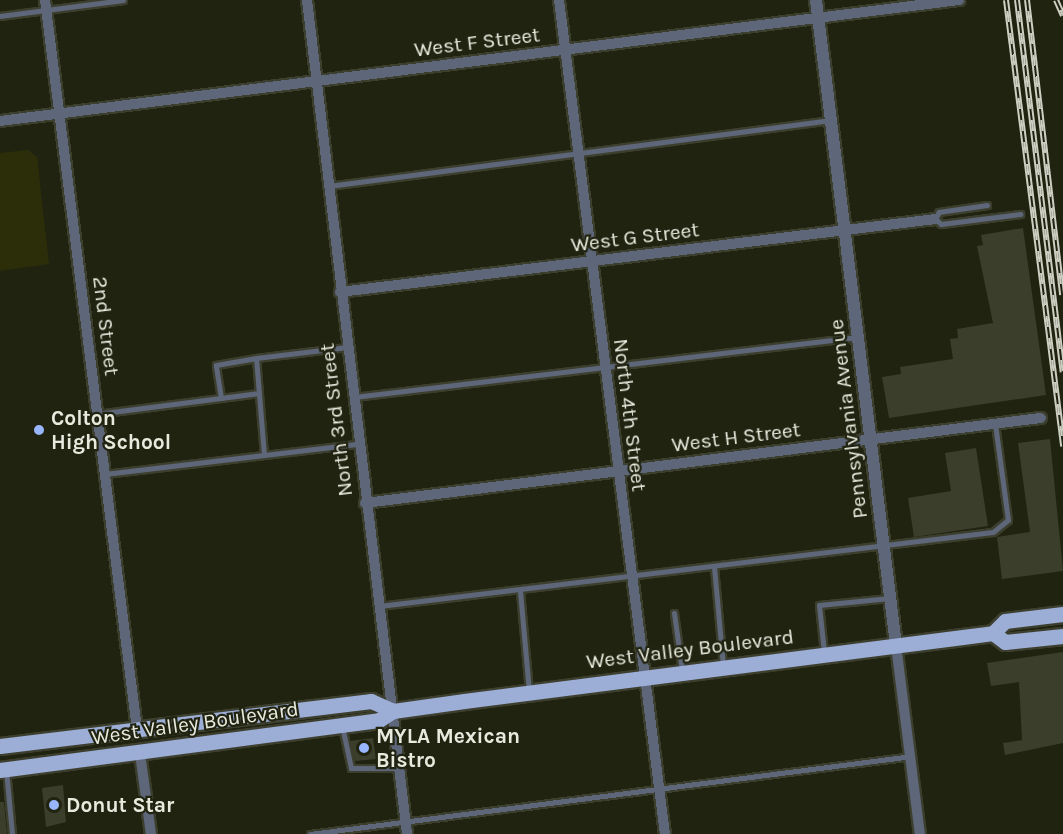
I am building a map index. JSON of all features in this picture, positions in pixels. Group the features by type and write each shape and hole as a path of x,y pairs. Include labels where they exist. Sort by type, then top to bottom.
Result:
{"main road":[{"name":"West Valley Boulevard","path":"3,770 379,720 393,711 643,676 993,633 1005,621 1063,614"},
{"name":"West Valley Boulevard","path":"993,633 1005,642 1063,636"},
{"name":"West Valley Boulevard","path":"0,746 371,701 393,711"}],"street":[{"name":"North 3rd Street","path":"307,0 313,82 407,834"},
{"name":"North 4th Street","path":"559,0 617,472 665,834"},
{"name":"Pennsylvania Avenue","path":"816,0 833,120 869,440 912,756 920,834"},
{"name":"West F Street","path":"0,121 959,0"},
{"name":"2nd Street","path":"46,5 137,729"},
{"name":"West G Street","path":"340,292 935,219"},
{"name":"West H Street","path":"365,503 1041,418"},
{"path":"140,753 151,834"}],"lane":[{"path":"0,16 46,5 123,0"},
{"path":"327,187 833,120"},
{"path":"987,205 939,212 935,219 940,224 1020,214"},
{"path":"353,397 858,337"},
{"path":"221,398 216,365 347,347"},
{"path":"256,358 264,455"},
{"path":"97,414 259,393"},
{"path":"379,606 714,567 1005,526 995,424"},
{"path":"105,474 358,444"},
{"path":"714,567 723,666"},
{"path":"520,591 529,692"},
{"path":"824,654 819,605 890,598"},
{"path":"674,613 682,671"},
{"path":"342,724 351,768 400,768"},
{"path":"310,834 912,756"},
{"path":"3,770 12,834"}],"green space":[{"path":"28,150 37,157 49,264 0,271 0,153"}],"building":[{"path":"1023,228 1046,395 889,418 882,377 901,374 900,367 953,359 950,339 958,338 957,329 993,323 977,246 983,245 981,235"},
{"path":"1050,439 1063,571 1002,579 997,537 1030,532 1018,443"},
{"path":"976,448 988,526 914,537 908,498 951,491 945,453"},
{"path":"1063,652 1063,743 1005,755 1003,743 1022,740 1019,682 991,686 987,663"},
{"path":"373,738 376,759 355,761 350,741"},
{"name":"Donut Star","path":"63,785 66,822 46,827 42,788"},
{"path":"0,802 4,802 7,834 0,834"}],"railway":[{"path":"1006,0 1063,446"},
{"path":"1017,0 1063,372"},
{"path":"1027,0 1062,295"},
{"path":"1056,0 1063,16"}],"place":[{"name":"Colton High School","path":"39,430"},
{"name":"MYLA Mexican Bistro","path":"364,748"},
{"name":"Donut Star","path":"54,805"}]}
